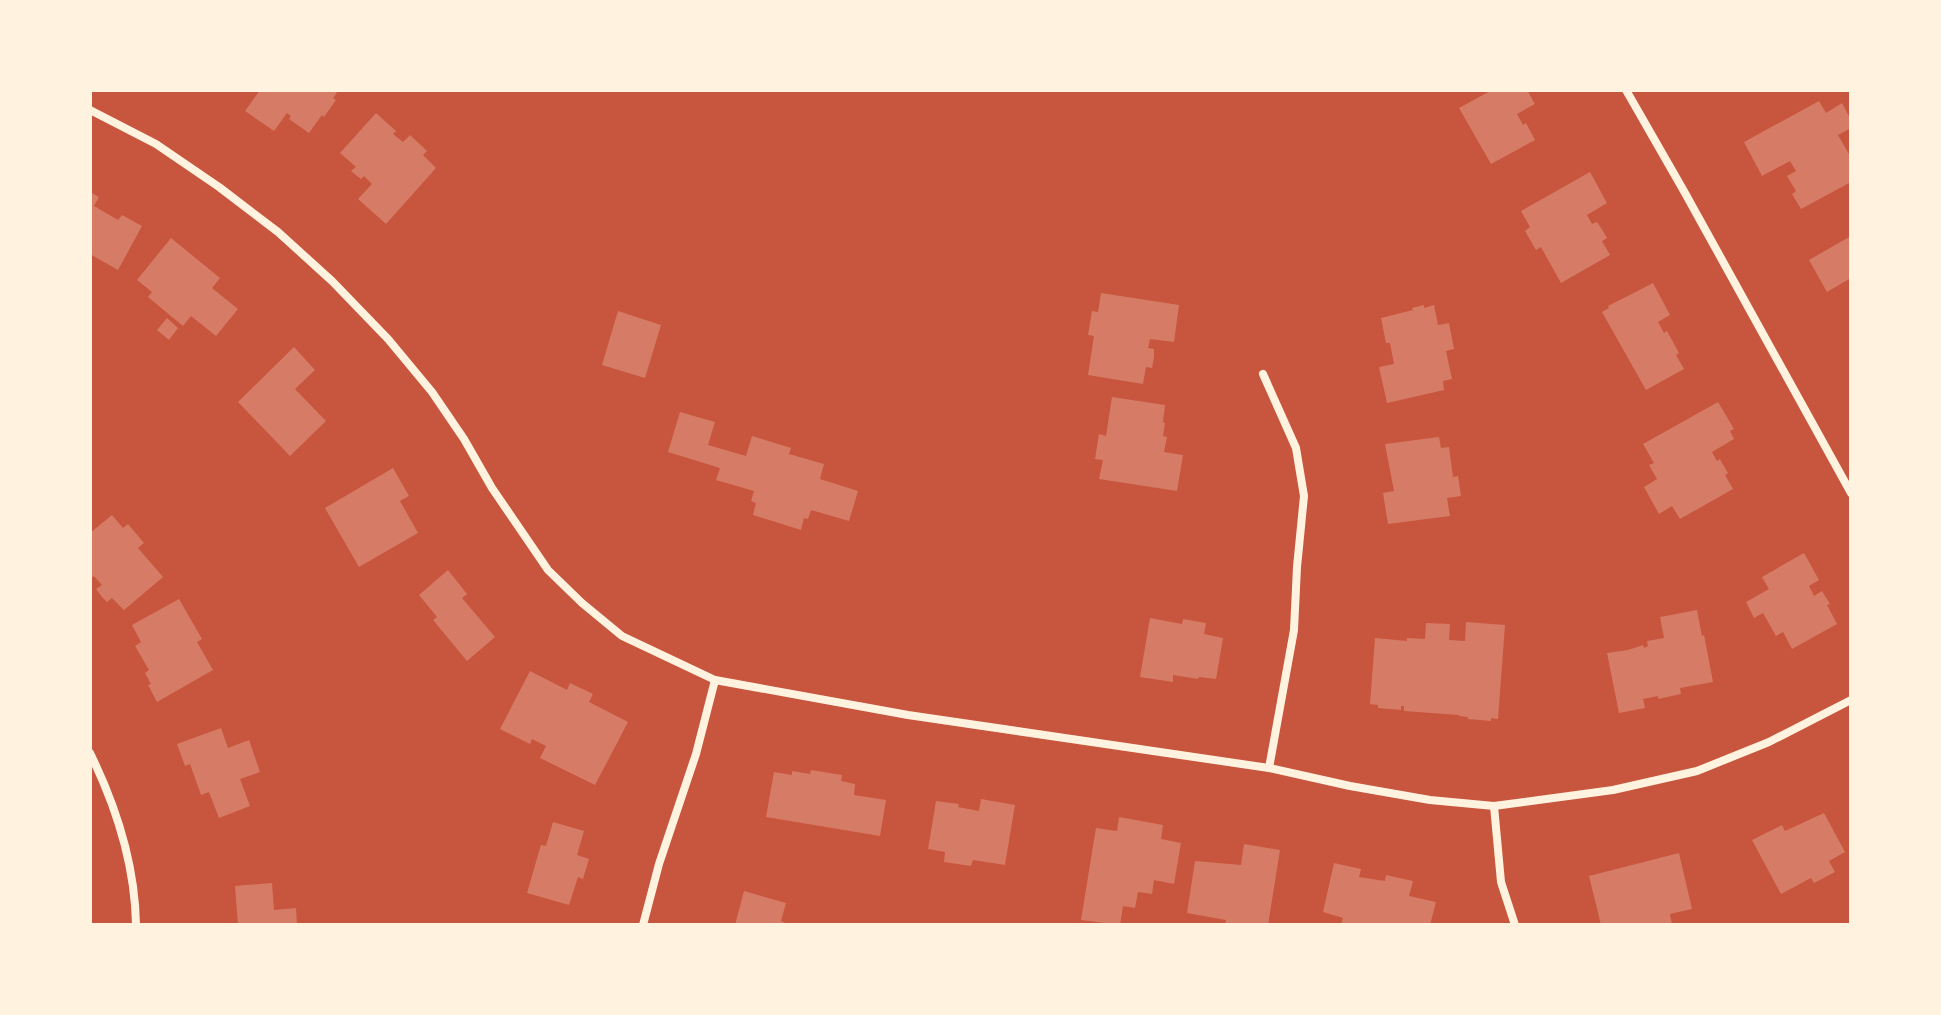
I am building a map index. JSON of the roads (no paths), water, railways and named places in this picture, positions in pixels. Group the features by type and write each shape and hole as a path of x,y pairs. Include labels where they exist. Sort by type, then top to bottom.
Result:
{"street":[{"path":"1626,90 1851,493"},
{"path":"90,110 156,144 219,187 300,251 388,339 432,392 500,501 548,570 622,636 715,680 908,715 1269,768 1430,800 1494,806 1613,790 1697,771 1769,742 1851,700"},
{"path":"1263,374 1296,448 1304,496 1294,630 1269,768"},
{"path":"643,925 659,864 696,754 715,680"},
{"path":"90,753 123,831 136,899 136,925"},
{"path":"1494,806 1501,882 1515,925"}]}
